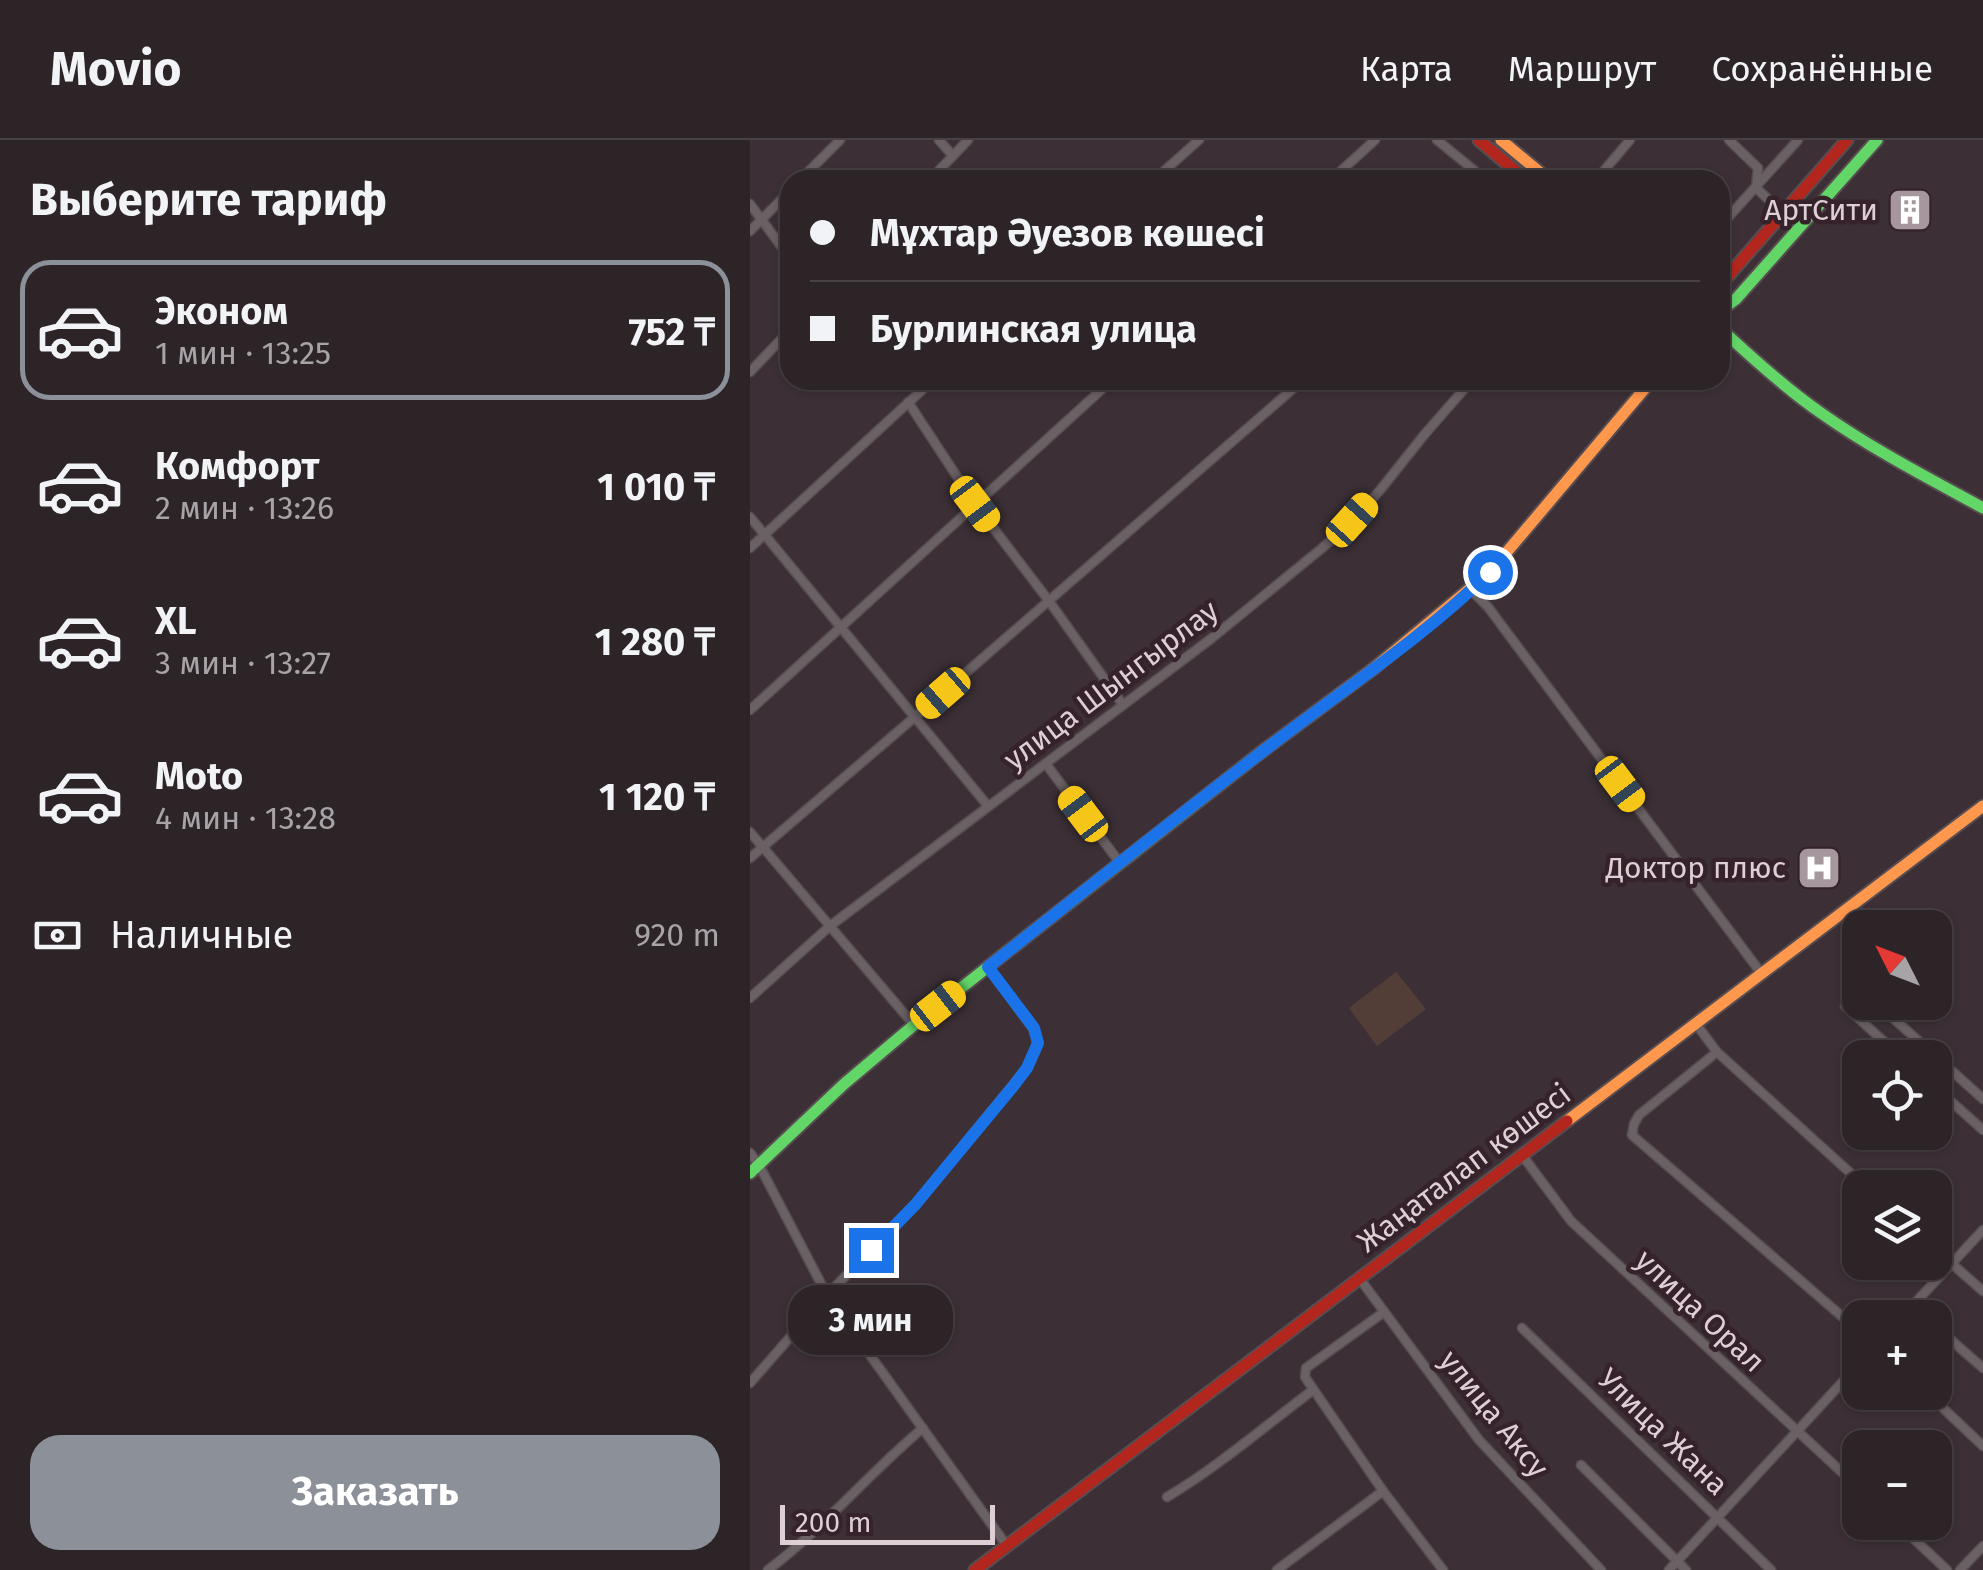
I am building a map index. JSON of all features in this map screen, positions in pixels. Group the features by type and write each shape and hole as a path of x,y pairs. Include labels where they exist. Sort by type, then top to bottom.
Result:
{"main road":[{"path":"1479,140 1514,170"},
{"path":"1502,140 1537,170"},
{"path":"1730,274 1847,140"},
{"path":"1730,304 1877,140"},
{"path":"1730,337 1822,414 1983,508"},
{"path":"755,1169 844,1084 914,1025 1471,590 1644,390"},
{"name":"Жаңаталап көшесі","path":"975,1570 1983,806"}],"street":[{"path":"810,170 840,140"},
{"path":"940,140 954,156"},
{"path":"940,170 968,140"},
{"path":"1165,170 1199,140"},
{"path":"1342,170 1375,140"},
{"path":"1437,140 1474,170"},
{"path":"1604,170 1630,140"},
{"path":"1728,140 1758,168 1756,188"},
{"path":"1730,215 1798,140"},
{"path":"1756,188 1783,213"},
{"path":"750,231 780,200"},
{"path":"750,204 780,244"},
{"path":"750,372 780,340"},
{"path":"750,548 921,390"},
{"path":"750,710 1101,390"},
{"path":"750,858 1291,390"},
{"name":"улица Шынгырлау","path":"750,998 830,926 1212,638 1321,549 1352,520 1463,390"},
{"path":"908,402 975,504 1123,705"},
{"path":"750,516 988,806"},
{"path":"1471,590 1488,607 1761,972"},
{"path":"1046,764 1120,863"},
{"path":"750,832 914,1025"},
{"path":"750,1384 827,1295 915,1205 1027,1068 1038,1043 1034,1028 988,967"},
{"path":"1860,1020 1882,1040"},
{"path":"1894,1020 1983,1099"},
{"path":"1696,1024 1717,1052 1847,1170"},
{"path":"1717,1052 1639,1115 1632,1134 1842,1316"},
{"path":"1952,1102 1983,1130"},
{"path":"750,1153 755,1169 827,1295 1007,1546"},
{"name":"улица Орал","path":"1522,1155 1571,1222 1842,1472"},
{"path":"1983,1230 1952,1264 1983,1291"},
{"name":"улица Аксу","path":"1360,1278 1479,1440 1601,1570"},
{"path":"1918,1300 1937,1280"},
{"path":"1384,1312 1306,1368 1305,1378 1443,1570"},
{"name":"Улица Жана","path":"1522,1328 1771,1570"},
{"path":"1952,1341 1983,1368"},
{"path":"1668,1570 1842,1383"},
{"path":"1167,1497 1210,1471 1314,1390"},
{"path":"1945,1410 1983,1446"},
{"path":"768,1570 799,1547 923,1428"},
{"path":"1582,1465 1686,1570"},
{"path":"1278,1570 1383,1491"},
{"path":"1915,1540 1947,1570"},
{"path":"1960,1570 1983,1546"}],"shaded area":[{"path":"1396,972 1426,1009 1377,1046 1349,1008"}],"traffic: fast":[{"path":"1730,304 1877,140"},
{"path":"1730,337 1821,413 1983,508"},
{"path":"750,1173 844,1084 914,1025 1264,750"}],"traffic: slow":[{"path":"1501,140 1537,170"},
{"path":"1264,750 1373,669 1490,572 1644,390"},
{"path":"1567,1121 1983,806"}],"traffic: jam":[{"path":"1479,140 1514,170"},
{"path":"1730,274 1847,140"},
{"path":"975,1570 1567,1121"}],"place":[{"name":"АртСити","path":"1910,210"},
{"name":"Доктор плюс","path":"1819,868"}],"route":[{"path":"871,1250 915,1205 1015,1084 1038,1043 1034,1028 988,967 1374,669 1490,572"}]}
